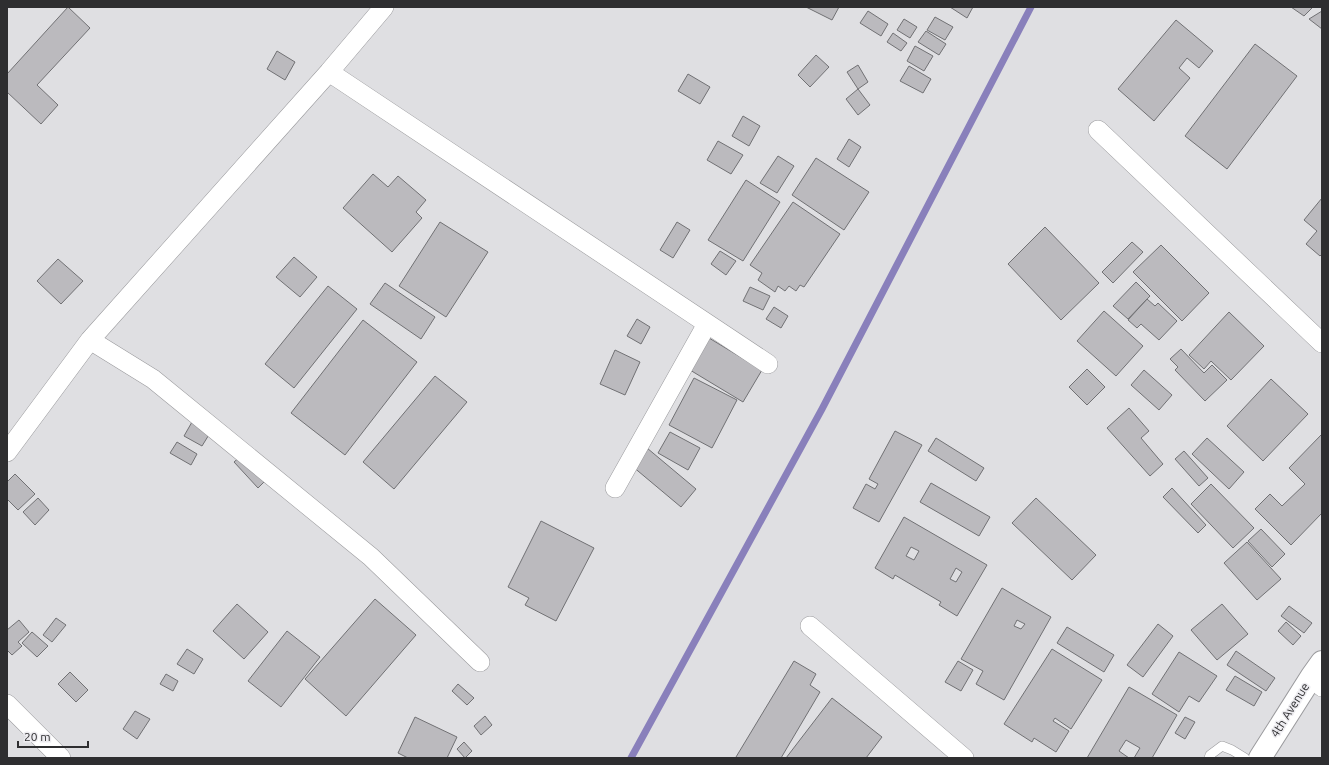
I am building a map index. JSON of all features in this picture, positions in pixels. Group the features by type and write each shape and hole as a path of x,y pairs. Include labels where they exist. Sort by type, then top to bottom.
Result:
{"main road":[{"name":"4th Avenue","path":"1260,758 1319,674"}],"street":[{"path":"7,452 90,340 329,72 384,7"},
{"path":"329,72 768,364"},
{"path":"1098,130 1322,343"},
{"path":"615,488 707,324"},
{"path":"90,340 153,379 371,557 480,662"},
{"path":"810,626 964,758"},
{"path":"7,704 61,758"}],"lane":[{"path":"1209,758 1210,755 1222,746 1245,758"}],"building":[{"path":"68,7 90,28 37,85 58,105 41,124 7,92 7,74"},
{"path":"806,7 839,7 832,20"},
{"path":"950,7 973,7 967,18"},
{"path":"1291,7 1313,7 1304,16"},
{"path":"868,11 888,24 881,36 860,23"},
{"path":"1322,11 1322,29 1309,19"},
{"path":"935,17 953,27 945,40 927,30"},
{"path":"904,19 917,27 910,38 897,30"},
{"path":"1176,20 1213,51 1199,68 1187,58 1179,68 1190,78 1154,121 1118,89"},
{"path":"926,31 946,44 939,55 918,42"},
{"path":"893,33 907,43 901,51 887,42"},
{"path":"1255,44 1297,76 1227,169 1185,136"},
{"path":"915,46 933,56 924,71 907,61"},
{"path":"277,51 295,62 285,80 267,69"},
{"path":"816,55 829,67 810,87 798,75"},
{"path":"858,65 868,82 858,89 847,72"},
{"path":"909,66 931,79 923,93 900,81"},
{"path":"688,74 710,87 700,104 678,91"},
{"path":"858,89 870,105 858,115 846,99"},
{"path":"743,116 760,126 749,146 732,136"},
{"path":"849,139 861,147 849,167 837,159"},
{"path":"718,141 743,155 731,174 707,160"},
{"path":"778,156 794,166 777,193 760,183"},
{"path":"816,158 869,192 844,230 792,195"},
{"path":"373,174 388,187 398,176 426,200 416,212 422,218 392,252 343,208"},
{"path":"746,180 780,202 743,261 708,240"},
{"path":"1322,198 1322,254 1320,256 1306,244 1317,231 1304,220"},
{"path":"793,202 840,234 804,287 800,285 796,291 789,286 785,291 778,286 775,292 758,280 762,273 750,265"},
{"path":"440,222 488,252 446,317 399,286"},
{"path":"677,222 690,230 673,258 660,250"},
{"path":"1045,227 1099,283 1061,320 1008,264"},
{"path":"1132,242 1143,252 1113,283 1102,272"},
{"path":"1161,245 1209,293 1182,321 1133,272"},
{"path":"720,251 736,261 726,275 711,264"},
{"path":"294,257 317,277 300,297 276,277"},
{"path":"58,259 83,281 61,304 37,281"},
{"path":"1136,282 1150,296 1128,319 1113,306"},
{"path":"385,283 435,317 421,339 370,304"},
{"path":"328,286 357,309 294,388 265,364"},
{"path":"750,287 770,296 763,310 743,301"},
{"path":"1147,299 1155,306 1158,303 1177,321 1159,340 1141,324 1137,328 1128,320"},
{"path":"774,307 788,316 781,328 766,319"},
{"path":"1104,311 1143,346 1116,376 1077,341"},
{"path":"1229,312 1264,346 1231,380 1211,361 1204,369 1189,355"},
{"path":"637,319 650,327 641,344 627,336"},
{"path":"363,320 417,362 345,455 291,413"},
{"path":"709,338 762,370 743,402 690,370"},
{"path":"1181,349 1204,373 1212,365 1227,380 1205,401 1175,370 1178,367 1170,359"},
{"path":"615,350 640,362 625,395 600,384"},
{"path":"1087,369 1105,387 1087,405 1069,387"},
{"path":"1144,370 1172,395 1159,410 1131,385"},
{"path":"435,376 467,402 394,489 363,462"},
{"path":"694,378 737,400 712,448 669,425"},
{"path":"1271,379 1308,414 1263,461 1227,426"},
{"path":"1129,408 1149,431 1141,438 1163,464 1150,476 1107,428"},
{"path":"192,422 210,433 202,446 184,436"},
{"path":"895,431 922,445 879,522 853,508 866,484 875,489 878,484 869,479"},
{"path":"670,432 700,448 688,470 658,453"},
{"path":"1322,434 1322,513 1291,545 1255,509 1270,494 1282,506 1305,484 1289,468"},
{"path":"936,438 984,468 976,481 928,451"},
{"path":"1207,438 1244,472 1229,489 1192,454"},
{"path":"177,442 197,454 191,465 170,453"},
{"path":"647,448 696,489 681,507 632,466"},
{"path":"1184,451 1208,478 1199,486 1175,459"},
{"path":"242,455 266,480 258,488 234,462"},
{"path":"15,474 35,494 18,510 7,499 7,482"},
{"path":"931,483 990,517 979,536 920,502"},
{"path":"1211,484 1254,528 1233,548 1191,504"},
{"path":"1172,488 1206,525 1198,533 1163,497"},
{"path":"38,498 49,510 35,525 23,512"},
{"path":"1036,498 1096,555 1072,580 1012,523"},
{"path":"904,517 987,565 957,616 939,605 941,602 895,575 893,579 875,568","holes":["911,547 919,551 914,560 906,556","956,568 962,572 956,582 950,579"]},
{"path":"541,521 594,548 556,621 525,605 529,598 508,587"},
{"path":"1261,529 1285,554 1272,567 1248,541"},
{"path":"1247,542 1281,579 1257,600 1224,563"},
{"path":"1002,588 1051,617 1004,700 976,684 983,671 961,659","holes":["1017,620 1025,624 1021,629 1014,626"]},
{"path":"375,599 416,635 346,716 305,679"},
{"path":"237,604 268,632 244,659 213,631"},
{"path":"1222,604 1248,634 1217,660 1191,630"},
{"path":"1289,606 1312,623 1304,633 1281,616"},
{"path":"56,618 66,625 52,642 43,635"},
{"path":"19,620 29,632 18,642 22,646 12,655 7,650 7,630"},
{"path":"1286,622 1301,636 1293,645 1278,631"},
{"path":"1158,624 1173,636 1143,677 1127,665"},
{"path":"1067,627 1114,655 1104,672 1057,643"},
{"path":"287,631 320,657 281,707 248,681"},
{"path":"32,632 48,646 37,657 22,643"},
{"path":"187,649 203,659 194,674 177,664"},
{"path":"1052,649 1102,680 1071,729 1055,718 1053,721 1069,731 1056,752 1034,738 1032,742 1004,724"},
{"path":"1236,651 1275,678 1266,691 1227,665"},
{"path":"1179,652 1217,676 1199,702 1189,696 1179,712 1152,694"},
{"path":"794,661 816,674 810,685 820,692 781,758 736,757"},
{"path":"958,661 973,670 961,691 945,682"},
{"path":"70,672 88,690 76,702 58,684"},
{"path":"166,674 178,681 173,691 160,684"},
{"path":"1235,676 1262,692 1254,706 1226,690"},
{"path":"458,684 474,698 467,705 452,691"},
{"path":"1129,687 1177,715 1152,758 1134,758 1140,748 1126,740 1119,751 1129,758 1087,758"},
{"path":"832,698 882,737 866,758 786,758"},
{"path":"135,711 150,719 137,739 123,729"},
{"path":"485,716 492,725 481,735 474,726"},
{"path":"415,717 457,737 447,758 408,758 398,753"},
{"path":"1185,717 1195,722 1185,739 1175,733"},
{"path":"464,742 472,751 465,758 457,749"}],"waterway":[{"path":"631,758 822,409 1031,7"}]}
